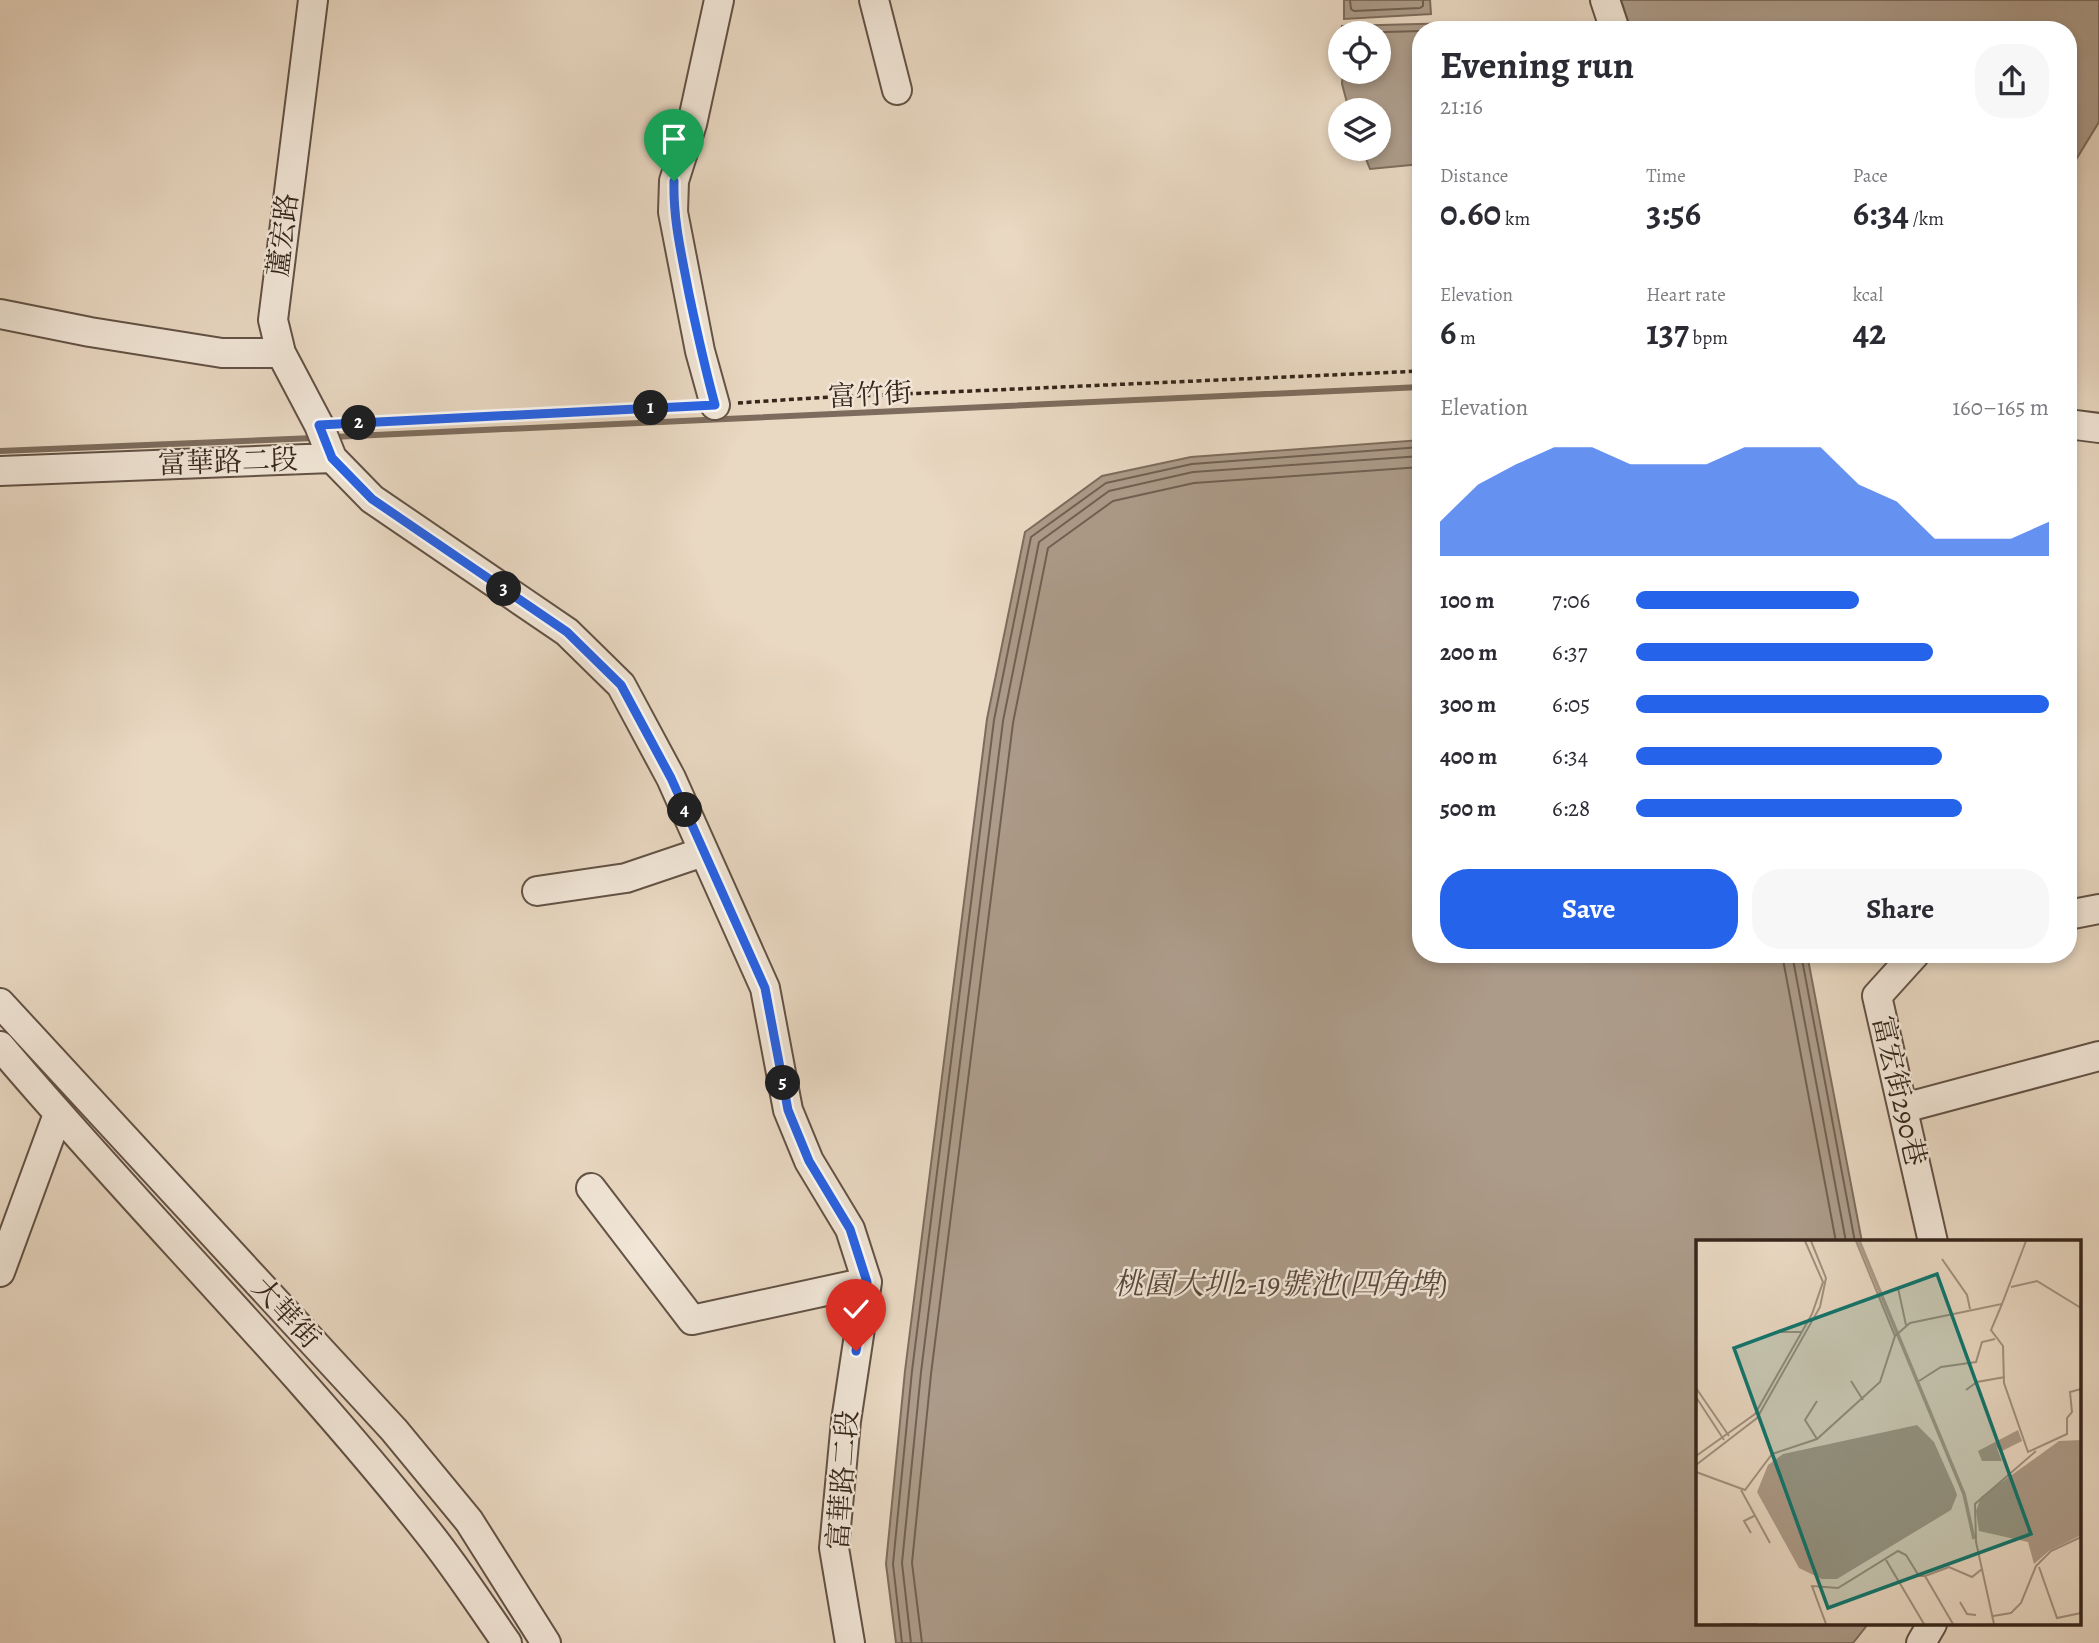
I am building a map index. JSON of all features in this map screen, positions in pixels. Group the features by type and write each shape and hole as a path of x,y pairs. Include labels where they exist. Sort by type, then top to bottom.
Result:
{"street":[{"name":"蘆宏路","path":"313,0 273,320 281,353 325,439"},
{"path":"715,405 700,351 673,212 674,181 692,124 719,0"},
{"path":"874,0 897,90"},
{"path":"1605,0 1612,21"},
{"path":"0,314 90,332 222,353 281,353"},
{"path":"2077,425 2099,428"},
{"name":"富華路二段","path":"0,471 325,439 372,499 567,632 621,685 671,778 765,988 788,1110 809,1161 850,1229 867,1282 846,1421 834,1548 850,1643"},
{"path":"537,891 626,878 704,852"},
{"path":"2077,913 2099,909"},
{"name":"富宏街290巷","path":"1906,963 1877,996 1933,1240"},
{"name":"大華街","path":"4,1016 394,1430 476,1531 546,1643"},
{"name":"大華街","path":"0,1046 58,1114 339,1424 428,1532 507,1643"},
{"path":"1904,1108 2099,1056"},
{"path":"0,1272 58,1114"},
{"path":"591,1188 692,1320 867,1282"},
{"path":"245,1321 272,1298"},
{"path":"448,1560 476,1531"},
{"path":"1921,1643 1931,1626"}],"path":[{"name":"富竹街","path":"325,439 827,397 1412,371"}],"water":[{"path":"1344,0 1430,0 1431,14 1344,19"},
{"path":"1621,0 2099,0 2099,122 2077,158 2077,21 1628,21"},
{"path":"1412,24 1412,165 1370,169 1367,161 1391,161 1391,98 1346,98 1342,84 1391,84 1391,25"},
{"name":"桃園大圳2-19號池(四角埤)","path":"1412,441 1412,963 1809,963 1862,1240 1696,1240 1696,1626 1866,1626 1853,1643 896,1643 886,1564 905,1371 987,719 1025,532 1102,476 1191,457"}],"waterway":[{"path":"332,437 1412,387"},
{"path":"0,451 314,438"}],"route":[{"path":"674,181 673,212 677,240 700,351 715,405 319,425 332,458 372,499 567,632 621,685 671,778 765,988 788,1110 809,1161 850,1229 867,1282 856,1351"}]}
